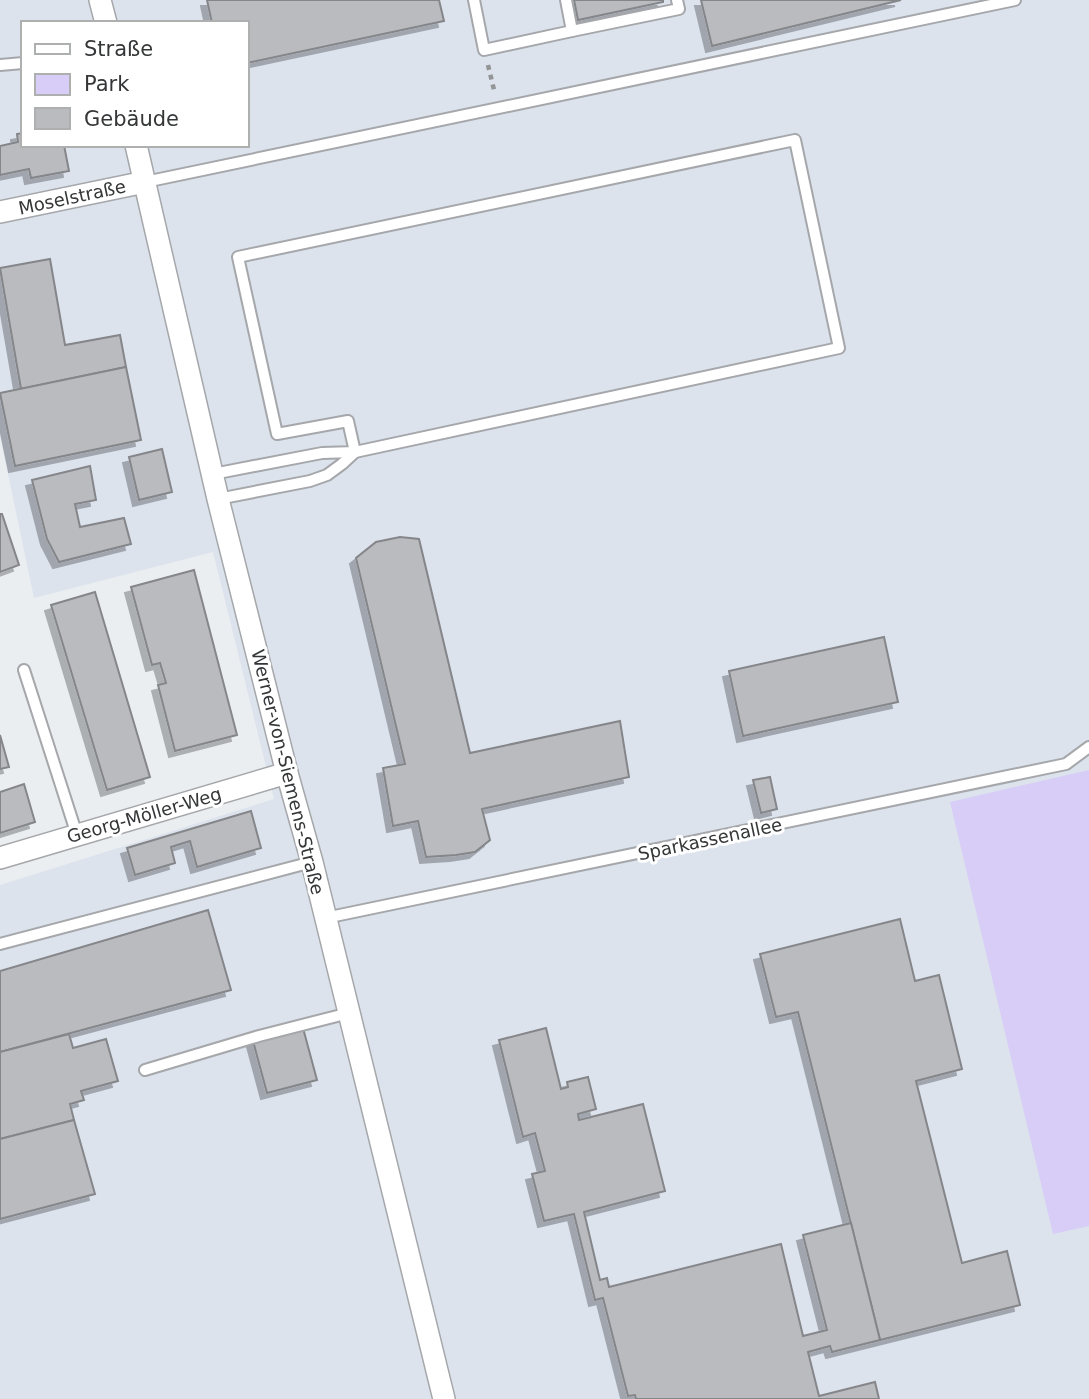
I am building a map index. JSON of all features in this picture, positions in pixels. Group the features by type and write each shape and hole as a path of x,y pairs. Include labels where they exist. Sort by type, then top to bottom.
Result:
{"street":[{"path":"100,0 105,21"},
{"name":"Werner-von-Siemens-Straße","path":"136,147 218,499 312,862 444,1399"},
{"name":"Moselstraße","path":"0,212 145,182"},
{"name":"Georg-Möller-Weg","path":"0,858 287,773"}],"lane":[{"path":"474,0 484,50 679,9 677,0"},
{"path":"566,0 572,31"},
{"path":"145,182 1016,0"},
{"path":"0,65 21,63"},
{"path":"213,474 322,453 355,452 839,348 795,140 238,257 277,434 348,421 355,452"},
{"path":"218,499 310,481 327,475 355,452"},
{"path":"24,670 77,835"},
{"name":"Sparkassenallee","path":"326,918 1066,764 1089,747"},
{"path":"0,944 312,862"},
{"path":"145,1070 349,1013"}],"shaded area":[{"path":"0,0 1089,0 1089,1399 0,1399 0,885 274,799 213,552 34,598 0,436"}],"green space":[{"path":"1089,770 1089,1226 1053,1234 950,802"}],"building":[{"path":"207,0 439,0 444,21 248,63 248,21 212,21"},
{"path":"574,0 663,0 663,2 578,20"},
{"path":"701,0 901,0 712,46"},
{"path":"21,133 21,147 64,147 69,171 31,178 29,169 0,175 0,146 18,142 17,134"},
{"path":"50,259 65,345 120,335 126,367 21,389 0,268"},
{"path":"126,367 141,440 15,466 0,393"},
{"path":"162,449 172,492 139,500 129,457"},
{"path":"90,466 96,500 75,504 80,527 124,518 131,544 59,562 47,539 32,480"},
{"path":"0,514 19,565 0,572"},
{"path":"400,537 419,539 470,753 620,721 629,777 482,809 490,840 475,852 426,857 418,821 393,826 383,768 405,764 356,558 376,542"},
{"path":"194,570 237,735 175,751 158,685 166,683 160,663 152,665 131,587"},
{"path":"95,592 150,777 107,790 51,605"},
{"path":"884,637 898,702 743,736 729,671"},
{"path":"0,735 9,767 0,769"},
{"path":"770,777 777,809 761,813 753,780"},
{"path":"24,784 35,822 0,833 0,792"},
{"path":"251,811 261,848 197,867 190,841 171,847 175,863 135,875 127,848"},
{"path":"208,910 231,990 0,1052 0,971"},
{"path":"900,919 915,981 939,975 962,1069 916,1081 962,1263 1007,1251 1020,1305 880,1340 798,1012 776,1017 760,954"},
{"path":"303,1028 317,1080 267,1093 253,1041"},
{"path":"546,1028 561,1089 568,1087 567,1082 588,1077 596,1109 578,1114 579,1120 643,1104 665,1191 584,1212 600,1280 607,1278 609,1287 781,1244 803,1336 827,1330 803,1235 851,1223 880,1340 832,1352 830,1346 808,1352 819,1396 875,1382 879,1399 636,1399 635,1395 628,1396 603,1298 595,1300 574,1214 544,1221 532,1174 545,1171 535,1133 523,1137 499,1040"},
{"path":"69,1034 73,1048 106,1039 118,1081 81,1091 84,1100 70,1104 74,1120 0,1139 0,1052"},
{"path":"74,1120 95,1194 0,1219 0,1139"}]}
